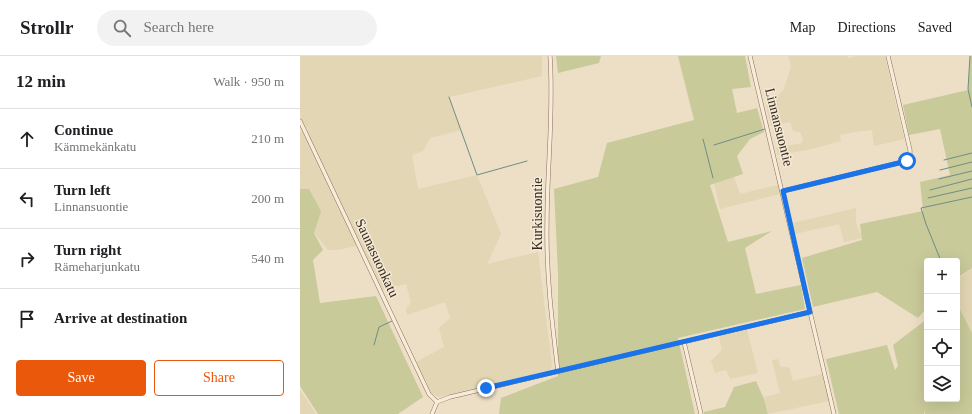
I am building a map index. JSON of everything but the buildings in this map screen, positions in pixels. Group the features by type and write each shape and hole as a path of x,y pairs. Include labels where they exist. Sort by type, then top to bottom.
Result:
{"street":[{"name":"Kurkisuontie","path":"550,56 552,106 547,225 549,290 558,372"},
{"name":"Linnansuontie","path":"750,56 783,191 834,414"},
{"path":"783,191 902,162 910,158 910,150 888,56"},
{"name":"Saunasuonkatu","path":"300,122 429,394 437,402"},
{"path":"432,414 437,402 450,397 810,312"},
{"path":"684,342 701,414"}],"shaded area":[{"path":"300,56 542,56 542,76 449,97 461,130 430,138 423,151 412,155 418,189 477,175 501,234 487,264 538,252 552,366 550,370 439,397 432,393 416,362 444,347 439,328 450,318 445,302 407,315 406,309 411,302 406,284 382,290 311,140 307,131 309,129 306,128 300,115"},
{"path":"788,56 848,56 848,58 856,56 885,56 904,139 874,146 872,130 855,132 840,135 841,141 812,149 778,155 776,148 802,143 803,138 800,132 793,131 790,122 771,126 766,105 775,99 784,89 791,67"},
{"path":"302,131 357,246 337,250 328,250 312,230 300,196 300,133"},
{"path":"733,174 740,194 778,185 780,194 720,209 713,178"},
{"path":"856,208 856,223 862,238 844,242 839,224 795,234 793,223"},
{"path":"972,268 972,333 960,308 960,278"},
{"path":"747,330 758,373 730,379 726,370 715,373 711,361 722,350 719,336"},
{"path":"778,359 781,367 789,367 793,381 822,374 829,401 768,414 764,397 780,393 772,360"},
{"path":"300,390 316,414 300,414"}],"green space":[{"path":"556,56 601,56 599,63 558,73"},
{"path":"678,56 745,56 751,87 732,89 737,113 757,108 764,132 750,139 737,156 743,174 710,185 728,242 772,231 745,248 756,294 801,285 805,309 678,338 695,414 499,414 501,398 558,376 558,273 554,189 598,177 607,143 694,120"},
{"path":"970,56 972,56 972,268 960,276 960,258 924,258 924,311 918,318 877,292 813,307 802,258 862,240 860,224 923,211 920,182 950,175 940,129 909,135 903,105 968,90"},
{"path":"300,189 309,189 321,211 314,233 323,250 313,260 320,303 376,296 423,397 398,414 318,414 300,386"},
{"path":"960,309 972,333 972,414 925,414 924,410 924,414 839,414 826,359 887,345 895,370 898,366 893,345 924,321 924,402 960,402"},
{"path":"756,381 764,399 768,414 704,414 704,412 725,407 734,387"}],"waterway":[{"path":"970,56 968,89 972,107"},
{"path":"449,97 477,175 527,161"},
{"path":"714,145 765,129"},
{"path":"703,139 713,178"},
{"path":"944,160 972,153"},
{"path":"940,170 972,162"},
{"path":"939,179 972,171"},
{"path":"930,190 972,179"},
{"path":"928,198 972,188"},
{"path":"940,258 921,208 972,197"},
{"path":"374,345 379,327 392,321"}],"route":[{"path":"486,388 810,312 783,191 907,161"}]}
